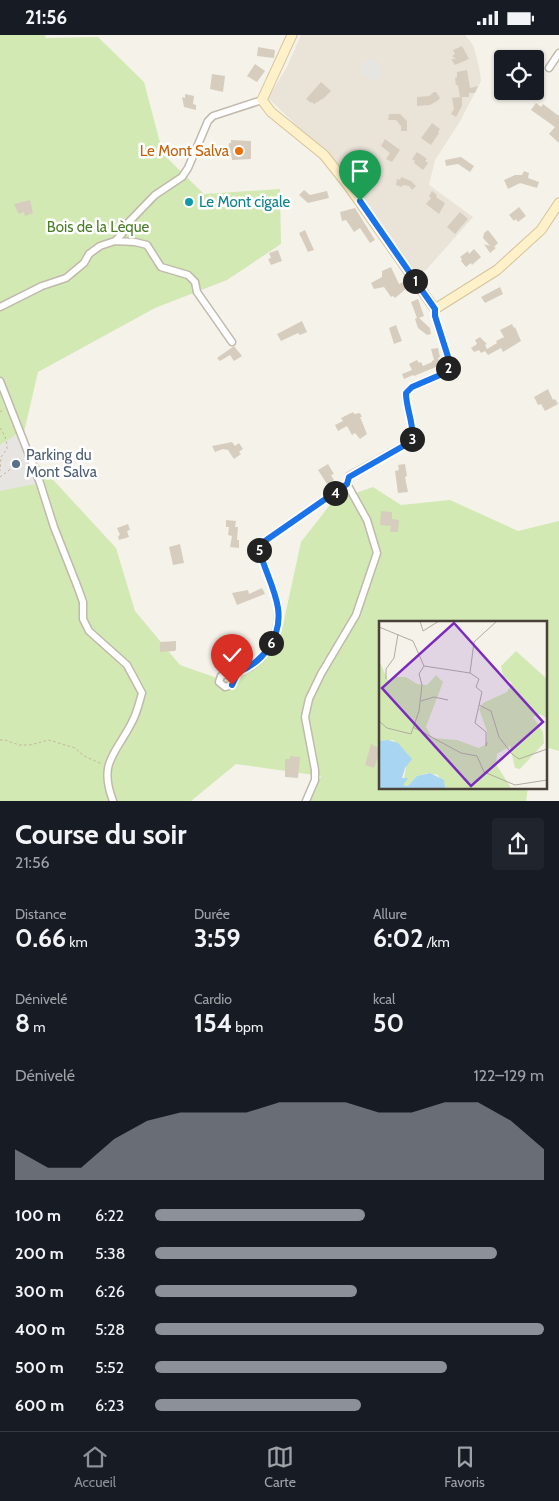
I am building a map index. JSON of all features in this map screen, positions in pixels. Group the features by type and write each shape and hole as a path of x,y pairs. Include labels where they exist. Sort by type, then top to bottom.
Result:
{"street":[{"path":"0,307 42,285 66,278 84,263 89,254 100,246 114,241 122,234 124,227 155,195 182,177 188,168 208,121 213,117 262,100 292,35"},
{"path":"549,68 559,53"},
{"path":"238,672 249,668 267,651 277,624 278,610 275,594 259,549 262,543 347,484 349,477 412,441 413,434 406,393 412,387 447,372 450,363 435,316 435,309 348,184 324,155 271,112 262,100"},
{"path":"435,309 497,270 541,230 559,203"},
{"path":"114,241 147,245 161,267 188,275 195,282 197,292 232,342"},
{"path":"0,381 40,483 54,527 83,602 83,619 89,631 127,665 133,673 142,693 133,721 113,753 108,767 107,779 113,801"},
{"path":"306,801 314,779 315,770 305,717 310,699 321,674 356,615 378,553 367,519 347,484"}],"path":[{"path":"0,428 8,445 1,457 0,471"},
{"path":"0,477 29,456"},
{"path":"0,740 6,740 19,745 30,745 49,740 75,748 84,756 108,767"}],"shaded area":[{"path":"301,35 465,35 473,45 481,81 459,123 435,160 429,185 473,217 426,270 415,273 337,164 268,98 287,67"},
{"path":"368,59 376,60 381,67 382,76 377,81 364,76 360,71 362,65"},
{"name":"Parking du Mont Salva","path":"20,432 40,483 0,491 0,445"}],"green space":[{"name":"Bois de la Lèque","path":"0,35 46,35 45,38 98,37 144,82 163,154 204,194 280,189 281,244 227,280 155,308 38,372 21,445 116,548 135,611 180,665 231,683 283,625 301,542 333,501 373,487 401,505 450,500 518,531 559,521 559,751 546,747 546,621 379,621 379,789 528,789 526,801 308,801 321,776 236,764 191,801 0,801"}],"building":[{"path":"462,46 469,59 455,65 451,59 456,59 452,56 455,54 453,50"},
{"path":"258,47 275,50 274,58 257,56"},
{"path":"255,64 265,71 257,82 247,76"},
{"path":"467,70 470,88 478,86 475,93 469,93 469,97 460,97 455,78 457,77 457,72"},
{"path":"212,74 225,76 223,92 210,89"},
{"path":"321,82 331,91 314,104 311,103 306,99"},
{"path":"434,92 440,98 437,101 430,105 417,106 417,97 429,96"},
{"path":"185,94 194,96 193,104 196,105 196,110 184,107 182,97 185,98"},
{"path":"462,97 462,106 456,117 451,114 454,109 452,98"},
{"path":"536,103 541,107 543,104 559,116 559,143 549,134 555,127 531,110"},
{"path":"389,114 400,114 407,121 407,131 401,131 401,126 396,120 388,120"},
{"path":"432,123 440,129 431,145 421,138"},
{"path":"385,139 400,150 392,162 386,159 390,153 381,146"},
{"path":"231,140 251,141 251,159 232,160 232,157 227,157"},
{"path":"417,152 427,159 425,161 428,163 423,170 412,159"},
{"path":"461,157 474,166 470,172 458,164 446,166 445,160"},
{"path":"524,171 529,173 528,178 539,182 537,188 520,183 508,189 504,180 515,175 522,175"},
{"path":"401,177 411,181 416,186 412,190 409,186 403,185 402,187 396,185 397,179 400,180"},
{"path":"304,190 310,195 327,191 329,198 308,203 299,195"},
{"path":"432,191 437,195 436,197 445,203 439,214 426,204 431,198 429,196"},
{"path":"30,200 33,213 25,216 24,212 19,214 14,204"},
{"path":"519,207 526,216 518,222 516,219 514,221 509,215"},
{"path":"355,208 375,240 370,243 360,228 354,232 346,220 342,221 340,212"},
{"path":"460,212 468,219 455,234 447,227"},
{"path":"305,230 314,250 308,252 299,233"},
{"path":"488,230 498,243 494,247 496,248 490,253 484,244 490,246 483,238 484,233"},
{"path":"474,249 481,257 472,265 471,263 466,267 460,257 468,251 469,254"},
{"path":"278,250 282,261 271,265 268,259 271,258 269,253"},
{"path":"391,267 399,284 403,282 407,288 395,298 391,297 384,287 374,289 371,283 382,277 382,271"},
{"path":"500,287 503,294 485,303 481,297"},
{"path":"418,299 424,316 419,318 430,328 431,334 427,335 418,328 415,319 417,318 411,302"},
{"path":"302,321 307,332 300,335 298,333 281,341 277,334"},
{"path":"512,324 521,341 503,352 501,348 488,355 485,351 481,353 479,350 474,352 471,348 477,344 475,340 480,337 487,344 485,345 487,349 504,337 500,330"},
{"path":"396,325 402,341 394,344 389,328"},
{"path":"234,346 242,356 234,361 230,355 220,361 217,358"},
{"path":"438,348 440,357 438,358 441,365 404,379 402,374 412,370 409,364 417,360 423,366 432,362 434,360 431,349"},
{"path":"548,389 553,400 555,399 558,404 545,411 541,404 538,405 534,397"},
{"path":"353,412 354,414 360,413 367,434 360,439 355,433 352,435 347,426 338,431 335,425 343,421 341,418"},
{"path":"232,442 235,446 239,443 243,449 239,452 241,454 234,459 228,450 223,449 215,452 212,446"},
{"path":"328,464 334,474 331,475 334,480 327,484 318,470"},
{"path":"405,464 408,492 398,493 395,471 399,470 398,465"},
{"path":"381,511 392,512 392,519 399,520 398,532 390,532 391,526 380,525"},
{"path":"226,520 236,521 235,527 238,527 237,540 239,540 239,548 230,547 232,536 228,535 229,527 226,527"},
{"path":"128,524 130,530 127,531 129,537 119,540 118,536 120,535 117,528"},
{"path":"180,544 184,563 173,565 169,547"},
{"path":"262,588 265,594 237,605 232,593 248,590 249,594"},
{"path":"176,641 175,651 160,652 160,642"},
{"path":"371,744 379,748 379,758 374,768 365,765"},
{"path":"290,756 300,757 298,778 285,777 285,759 290,759"}],"place":[{"name":"Le Mont Salva","path":"239,151"},
{"name":"Le Mont cigale","path":"189,202"},
{"name":"Parking du Mont Salva","path":"16,464"}],"route":[{"path":"232,685 238,672 249,668 267,651 277,624 278,610 275,594 259,549 262,543 347,484 349,477 412,441 413,434 406,393 412,387 447,372 450,363 435,316 435,309 360,201"}]}
